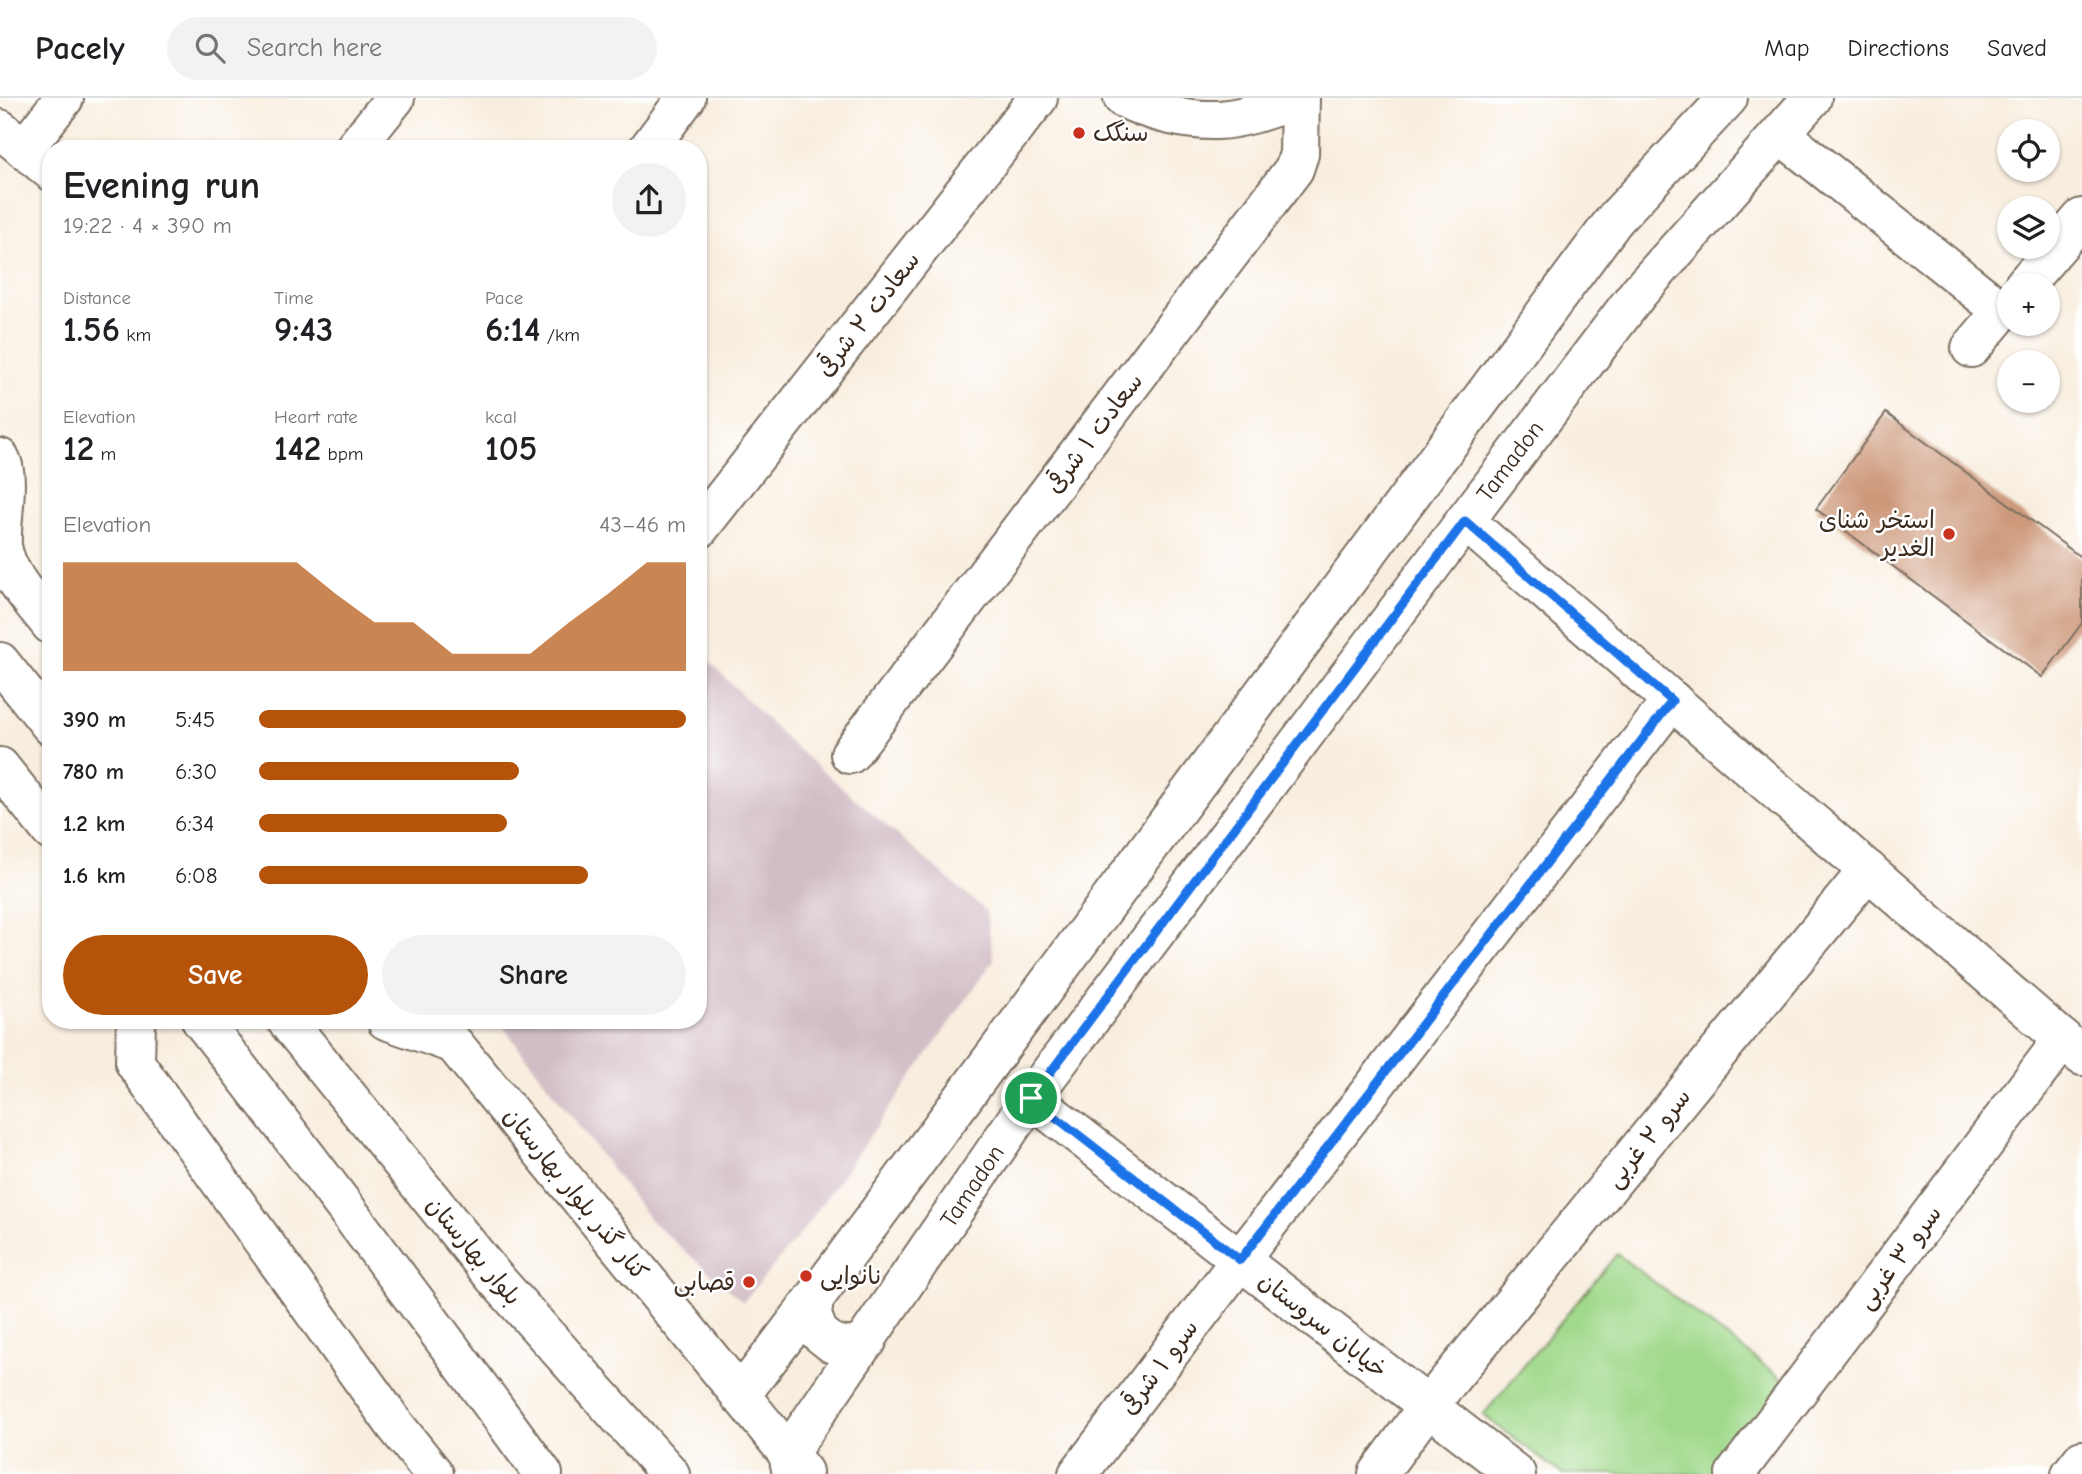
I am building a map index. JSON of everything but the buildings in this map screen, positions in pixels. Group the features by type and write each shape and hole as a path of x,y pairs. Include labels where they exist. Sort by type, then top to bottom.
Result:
{"street":[{"path":"25,150 64,98"},
{"path":"361,140 395,98"},
{"path":"655,140 686,98"},
{"name":"سعادت ۲ شرقی","path":"707,519 1038,98"},
{"path":"1123,98 1157,112 1217,120 1246,115 1300,98"},
{"name":"سعادت ۱ شرقی","path":"850,754 1294,169 1300,154 1300,98"},
{"path":"740,1396 1615,219 1728,98"},
{"name":"Tamadon","path":"795,1467 867,1340 1031,1098 1639,292 1812,98"},
{"path":"1780,134 1997,289"},
{"path":"2035,273 2082,218"},
{"path":"1971,348 1997,318"},
{"path":"0,458 6,479 2,505 2,547 14,577 42,613"},
{"path":"1465,521 2072,1047"},
{"path":"0,662 42,715"},
{"name":"سرو ۱ شرقی","path":"1078,1474 1672,701"},
{"path":"0,767 42,820"},
{"name":"سرو ۲ غربی","path":"1377,1474 1428,1406 1868,870"},
{"path":"136,1029 135,1063 395,1425 434,1474"},
{"path":"208,1029 356,1221 543,1474"},
{"name":"بلوار بهارستان","path":"293,1029 494,1277 670,1474"},
{"name":"کنار گذر بلوار بهارستان","path":"445,1032 795,1467"},
{"name":"سرو ۳ غربی","path":"1735,1474 2072,1047"},
{"name":"خیابان سروستان","path":"1031,1098 1516,1474"},
{"path":"814,1299 812,1317 819,1333 833,1344 851,1347 867,1340"},
{"path":"2071,1474 2082,1460"}],"shaded area":[{"path":"707,659 790,743 986,911 994,960 802,1232 743,1302 651,1221 505,1029 707,1029"}],"green space":[{"path":"1617,1254 1786,1382 1716,1474 1562,1474 1483,1415"}],"place":[{"name":"سنگک","path":"1079,133"},
{"name":"استخر شنای الغدیر","path":"1949,534"},
{"name":"نانوایی","path":"806,1276"},
{"name":"قصابی","path":"749,1282"}],"route":[{"path":"1465,521 1672,701 1240,1260 1031,1098 1465,521"}]}
